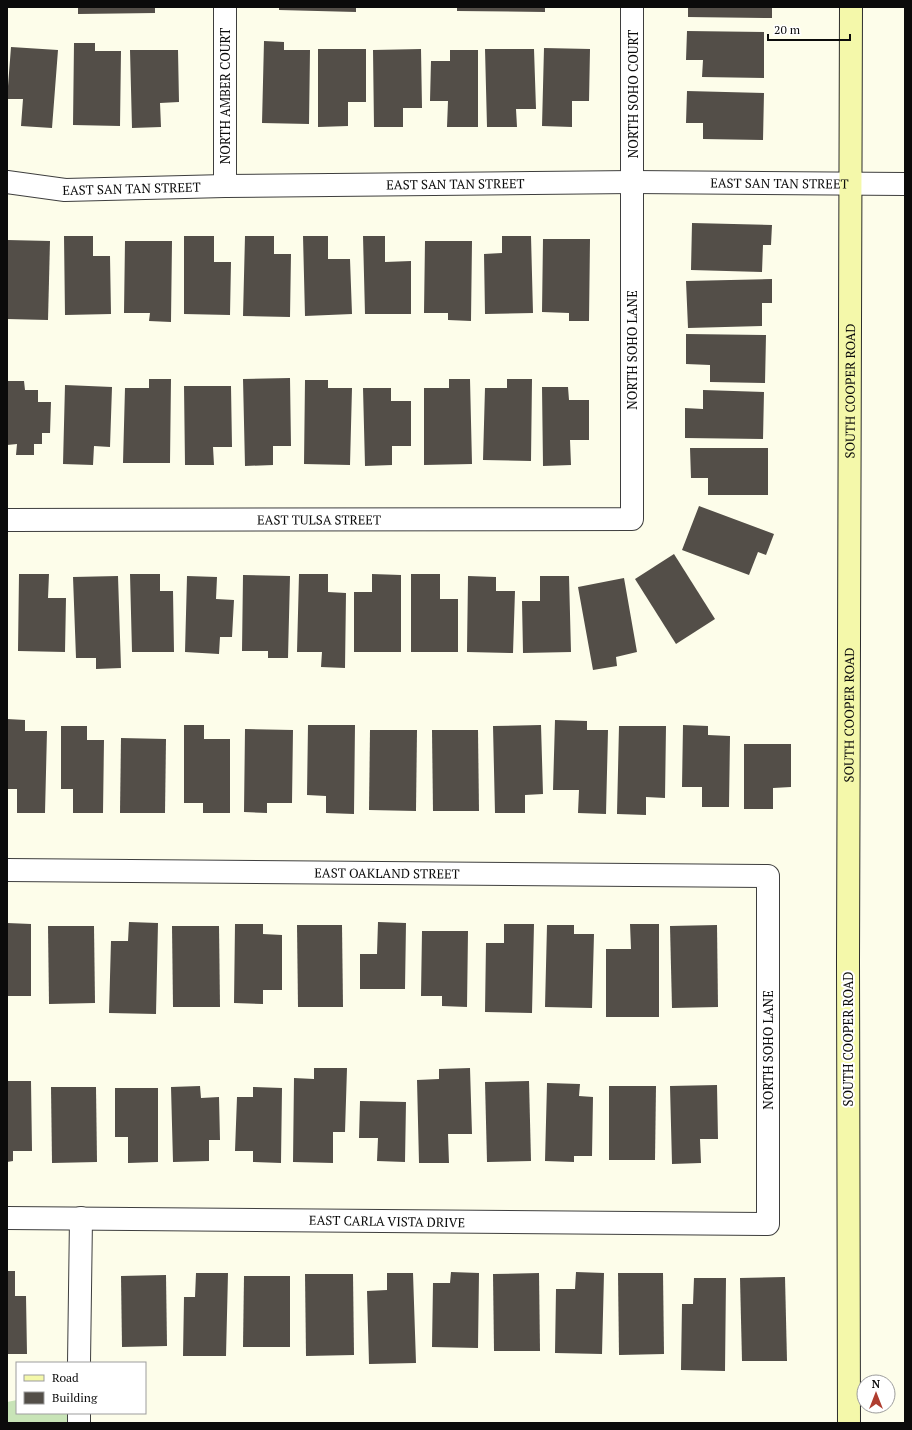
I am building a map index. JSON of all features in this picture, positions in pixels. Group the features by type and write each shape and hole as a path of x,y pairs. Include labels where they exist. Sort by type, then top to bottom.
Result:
{"main road":[{"name":"SOUTH COOPER ROAD","path":"849,1423 848,947 851,7"}],"street":[{"name":"NORTH AMBER COURT","path":"225,7 225,186"},
{"name":"NORTH SOHO COURT","path":"632,7 633,182"},
{"name":"EAST SAN TAN STREET","path":"7,182 65,190 225,186 633,182 851,185 905,184"},
{"name":"NORTH SOHO LANE","path":"632,519 633,182"},
{"name":"EAST TULSA STREET","path":"7,520 632,519"},
{"name":"EAST OAKLAND STREET","path":"7,870 768,876"},
{"name":"NORTH SOHO LANE","path":"768,876 768,1224"},
{"name":"EAST CARLA VISTA DRIVE","path":"7,1218 768,1224"},
{"path":"79,1362 81,1218"}],"green space":[{"path":"16,1400 16,1414 79,1414 79,1423 7,1423 7,1402"}],"building":[{"path":"78,7 155,7 155,13 78,14"},
{"path":"279,7 356,7 356,12 279,10"},
{"path":"457,7 545,7 545,12 457,11"},
{"path":"688,7 772,7 772,18 688,17"},
{"path":"687,31 764,32 764,78 702,77 703,60 686,60"},
{"path":"264,41 284,42 284,50 310,50 309,124 262,123"},
{"path":"74,43 95,43 95,51 121,51 120,126 73,125"},
{"path":"11,47 58,50 52,128 21,126 23,99 7,99"},
{"path":"544,48 590,49 589,101 572,101 572,127 542,126"},
{"path":"318,49 366,49 366,102 348,102 348,126 318,127"},
{"path":"421,49 422,108 403,108 403,127 374,127 373,50"},
{"path":"485,49 534,49 536,109 516,109 517,127 487,127"},
{"path":"130,50 178,50 179,102 160,103 161,127 132,128"},
{"path":"450,50 478,50 478,127 447,127 448,101 430,101 431,61 450,61"},
{"path":"687,91 764,93 763,140 703,139 703,123 686,123"},
{"path":"692,223 772,225 771,245 763,245 762,272 691,270"},
{"path":"64,236 93,236 93,256 110,256 111,314 65,315"},
{"path":"184,236 214,236 214,262 231,262 230,315 184,314"},
{"path":"245,236 274,236 274,254 291,254 290,317 243,316"},
{"path":"303,236 328,236 328,259 350,259 352,314 305,316"},
{"path":"363,236 385,236 385,262 411,261 411,314 365,314"},
{"path":"502,236 531,236 533,313 485,314 484,254 502,253"},
{"path":"543,239 590,239 589,321 569,321 569,313 542,312"},
{"path":"7,240 50,241 48,320 7,319"},
{"path":"125,241 172,241 171,322 149,321 150,313 124,313"},
{"path":"425,241 472,241 471,321 448,320 448,313 424,313"},
{"path":"772,279 772,303 762,303 762,326 688,328 686,281"},
{"path":"686,334 766,335 765,383 710,382 710,365 686,364"},
{"path":"290,378 291,446 273,446 273,465 245,466 243,379"},
{"path":"149,379 171,379 170,463 123,463 125,388 149,388"},
{"path":"449,379 470,379 472,464 424,465 424,388 449,388"},
{"path":"507,379 532,379 531,461 483,460 485,388 507,388"},
{"path":"305,380 328,380 328,388 352,388 350,465 304,464"},
{"path":"7,381 24,381 25,390 38,390 38,402 51,402 50,433 42,433 42,444 34,444 34,455 16,455 17,444 7,445"},
{"path":"65,385 112,387 110,447 94,446 93,465 63,464"},
{"path":"184,386 231,386 232,447 213,447 214,465 185,465"},
{"path":"542,387 568,387 569,400 589,400 589,440 570,440 571,465 543,466"},
{"path":"363,388 391,388 391,401 411,401 411,446 392,446 392,465 365,466"},
{"path":"703,390 764,392 763,439 685,438 685,408 703,409"},
{"path":"690,448 768,448 768,495 708,495 708,478 691,478"},
{"path":"699,506 774,534 766,555 758,552 749,575 682,550"},
{"path":"674,554 715,619 676,644 635,579"},
{"path":"19,574 49,574 48,598 66,598 65,652 18,651"},
{"path":"130,574 160,574 160,591 173,591 174,652 132,652"},
{"path":"299,574 328,574 328,592 346,593 345,668 321,667 322,652 297,652"},
{"path":"372,574 401,575 401,652 354,652 354,592 372,592"},
{"path":"411,574 440,574 440,599 458,599 458,652 411,652"},
{"path":"243,575 290,576 288,658 268,658 268,651 242,651"},
{"path":"118,576 121,668 96,669 96,658 76,658 73,577"},
{"path":"187,576 217,577 216,599 234,600 232,637 220,637 219,654 185,652"},
{"path":"468,576 496,577 496,591 515,591 513,653 467,652"},
{"path":"540,576 569,576 571,652 523,653 522,601 540,601"},
{"path":"624,578 637,652 616,657 617,666 593,670 578,587"},
{"path":"7,719 25,720 25,731 47,731 45,813 17,813 17,789 7,789"},
{"path":"555,720 587,721 587,730 608,730 606,814 578,813 579,790 553,790"},
{"path":"184,725 204,725 204,739 230,739 230,813 203,813 203,803 184,803"},
{"path":"308,725 355,725 354,814 326,813 326,796 307,795"},
{"path":"541,725 543,794 525,795 525,813 495,813 493,726"},
{"path":"683,725 708,726 708,735 730,736 729,807 702,807 702,787 682,787"},
{"path":"61,726 87,726 87,740 104,740 103,813 73,813 73,789 61,789"},
{"path":"619,726 666,726 665,798 646,797 646,815 617,814"},
{"path":"245,729 293,730 292,803 267,803 267,813 244,812"},
{"path":"370,730 417,730 416,811 369,810"},
{"path":"432,730 478,730 479,811 433,811"},
{"path":"121,738 166,739 165,813 120,813"},
{"path":"744,744 791,744 791,787 773,788 773,809 744,809"},
{"path":"129,922 158,923 156,1014 109,1013 111,941 128,941"},
{"path":"378,922 406,923 405,989 360,989 360,954 377,954"},
{"path":"7,923 31,924 31,996 7,996"},
{"path":"235,924 263,924 263,934 282,935 282,990 263,990 263,1004 234,1003"},
{"path":"504,924 534,924 532,1013 485,1012 486,943 504,943"},
{"path":"630,924 659,924 659,1017 606,1017 606,949 631,949"},
{"path":"297,925 342,925 343,1007 298,1007"},
{"path":"547,925 574,925 574,934 594,934 592,1008 545,1007"},
{"path":"717,925 718,1007 672,1008 670,926"},
{"path":"48,926 94,926 95,1003 49,1004"},
{"path":"172,926 219,926 220,1007 173,1007"},
{"path":"422,931 468,931 467,1007 442,1006 442,996 421,996"},
{"path":"314,1068 347,1068 345,1132 333,1132 333,1163 293,1162 294,1078 314,1079"},
{"path":"470,1068 472,1134 448,1134 449,1163 419,1163 417,1080 439,1079 439,1069"},
{"path":"7,1081 31,1081 32,1151 13,1151 13,1161 7,1162"},
{"path":"529,1081 531,1161 487,1162 485,1082"},
{"path":"547,1083 580,1084 579,1096 593,1097 592,1156 574,1156 574,1162 545,1161"},
{"path":"717,1085 718,1139 700,1139 701,1163 672,1164 670,1086"},
{"path":"200,1086 201,1098 219,1097 220,1140 209,1140 209,1161 173,1162 171,1087"},
{"path":"609,1086 656,1086 655,1160 609,1160"},
{"path":"51,1087 96,1087 97,1162 52,1163"},
{"path":"253,1087 282,1088 281,1163 253,1162 253,1151 235,1151 237,1097 253,1097"},
{"path":"115,1088 158,1088 158,1162 128,1163 128,1137 115,1137"},
{"path":"360,1101 406,1102 405,1162 377,1161 378,1138 359,1138"},
{"path":"7,1271 15,1271 15,1296 26,1296 27,1354 7,1354"},
{"path":"451,1272 479,1273 478,1348 432,1347 433,1283 450,1283"},
{"path":"576,1272 604,1273 602,1354 555,1353 556,1289 575,1289"},
{"path":"196,1273 228,1273 226,1356 183,1356 184,1297 195,1297"},
{"path":"387,1273 413,1273 416,1363 369,1364 367,1291 387,1290"},
{"path":"539,1273 540,1351 494,1351 493,1274"},
{"path":"618,1273 663,1273 664,1354 619,1355"},
{"path":"305,1274 353,1274 354,1355 306,1356"},
{"path":"166,1275 167,1346 122,1347 121,1276"},
{"path":"244,1276 290,1276 290,1347 243,1347"},
{"path":"785,1277 787,1361 742,1361 740,1278"},
{"path":"694,1278 726,1278 725,1371 681,1370 682,1304 693,1304"}]}
